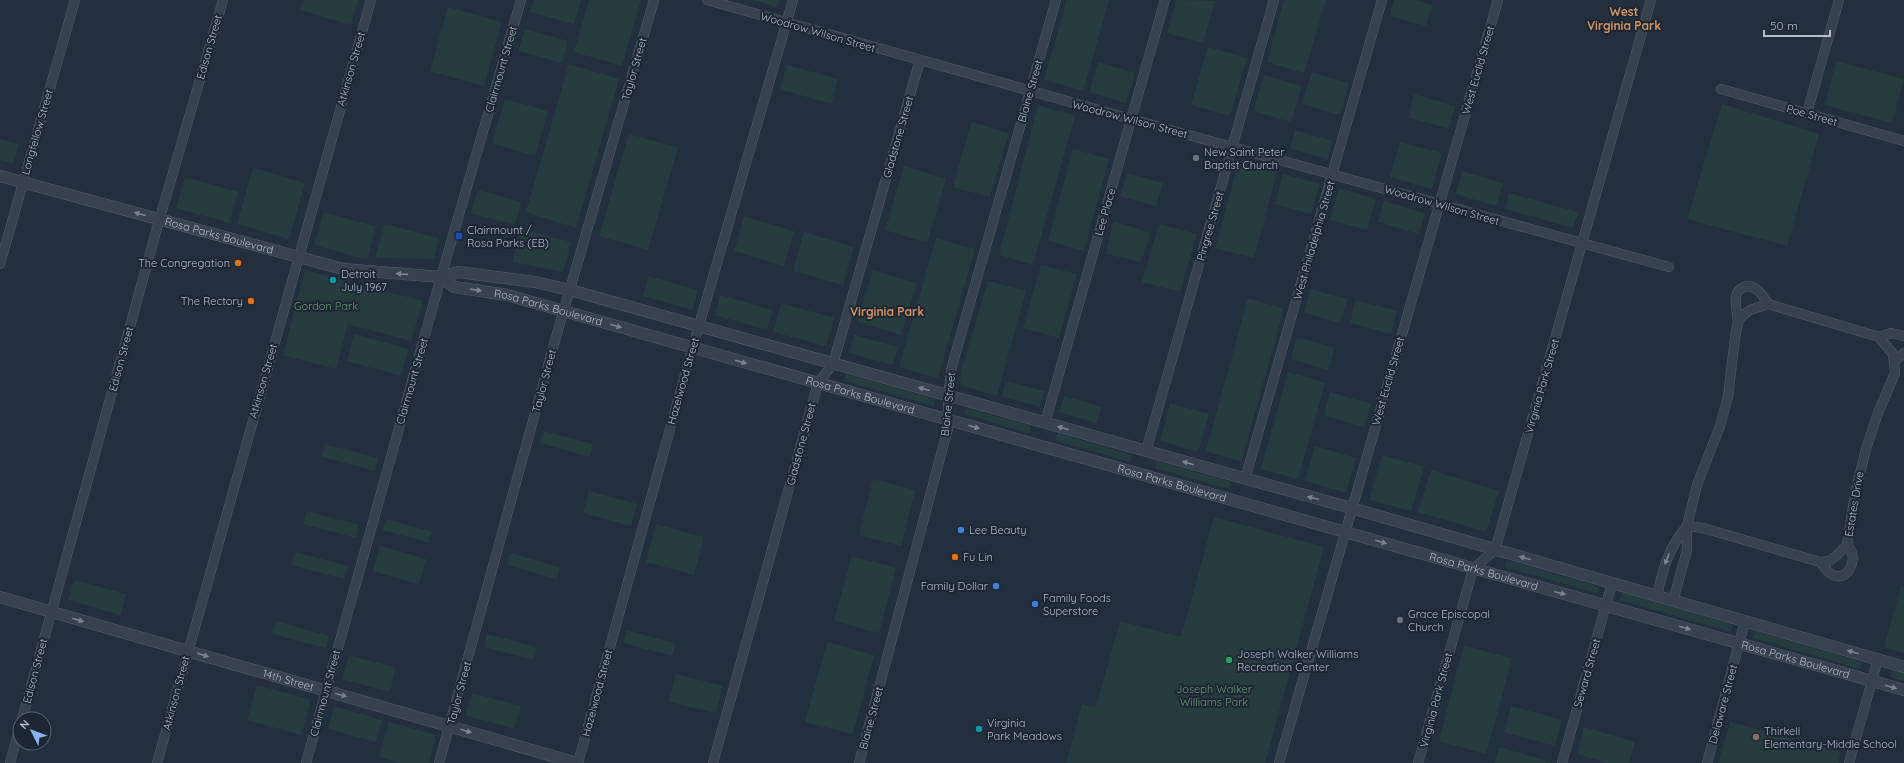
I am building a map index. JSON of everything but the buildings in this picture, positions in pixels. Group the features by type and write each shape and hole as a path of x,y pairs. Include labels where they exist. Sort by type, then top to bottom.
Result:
{"street":[{"name":"Longfellow Street","path":"0,264 75,0"},
{"name":"Edison Street","path":"24,711 160,219 223,0"},
{"name":"Atkinson Street","path":"157,763 371,0"},
{"name":"Clairmount Street","path":"306,763 441,277 520,0"},
{"name":"Taylor Street","path":"440,763 564,311 654,0"},
{"name":"Woodrow Wilson Street","path":"707,0 1030,91 1669,267"},
{"name":"Hazelwood Street","path":"577,763 692,348 793,0"},
{"name":"Blaine Street","path":"859,763 948,428 948,396 952,366 1056,0"},
{"name":"Lee Place","path":"1045,423 1165,0"},
{"name":"Pingree Street","path":"1146,451 1274,0"},
{"name":"West Philadelphia Street","path":"1245,479 1382,0"},
{"name":"West Euclid Street","path":"1279,763 1344,532 1498,0"},
{"name":"Virginia Park Street","path":"1495,550 1651,0"},
{"path":"1807,113 1839,0"},
{"name":"Gladstone Street","path":"713,763 818,383 833,364 920,60"},
{"name":"Poe Street","path":"1721,89 1904,141"},
{"name":"Rosa Parks Boulevard","path":"0,176 343,269 441,277 458,272 535,282 570,290 1351,508 1904,667"},
{"name":"Rosa Parks Boulevard","path":"441,277 454,287 507,295 1904,690"},
{"path":"1673,601 1687,550 1687,526 1697,485 1720,426 1728,397 1738,322 1735,304 1736,294 1741,288 1748,286 1756,288 1768,304"},
{"path":"1738,322 1750,310 1768,304 1879,337 1888,346 1895,361 1904,353"},
{"path":"1879,337 1891,333 1904,336"},
{"name":"Estates Drive","path":"1820,562 1829,561 1847,545 1855,494 1866,449 1878,413 1893,380 1895,361"},
{"path":"1687,526 1703,528 1820,562 1833,575 1838,577 1848,571 1852,558 1852,552 1847,545"},
{"path":"1656,596 1665,563 1674,542 1687,526"},
{"path":"1473,568 1495,550"},
{"name":"Virginia Park Street","path":"1418,763 1473,568"},
{"name":"Seward Street","path":"1562,763 1612,583"},
{"name":"14th Street","path":"0,597 577,763"},
{"name":"Delaware Street","path":"1707,763 1745,621"},
{"path":"1849,763 1878,660"},
{"path":"10,763 13,751"}],"green space":[{"path":"303,0 358,0 351,25 300,10"},
{"path":"534,0 581,0 574,24 530,12"},
{"path":"589,0 641,0 622,66 574,52"},
{"path":"753,0 780,0 777,7"},
{"path":"1067,0 1109,0 1083,91 1044,80"},
{"path":"1176,0 1215,1 1203,43 1167,33"},
{"path":"1284,0 1326,0 1304,73 1267,62"},
{"path":"1394,0 1415,0 1432,5 1426,26 1390,16"},
{"path":"448,7 502,22 484,86 430,71"},
{"path":"525,29 568,41 562,63 518,51"},
{"path":"1208,47 1247,58 1230,116 1191,105"},
{"path":"1836,61 1904,79 1892,123 1825,105"},
{"path":"1098,62 1135,73 1126,103 1089,92"},
{"path":"569,64 619,79 576,228 526,212"},
{"path":"787,65 838,79 831,104 780,89"},
{"path":"1312,72 1349,83 1340,115 1302,104"},
{"path":"1264,75 1302,86 1291,122 1253,111"},
{"path":"1414,94 1455,106 1449,129 1408,117"},
{"path":"505,99 548,111 535,156 492,143"},
{"path":"1722,104 1819,134 1787,246 1687,219"},
{"path":"1038,105 1075,116 1033,265 999,255"},
{"path":"971,122 1009,133 990,197 953,187"},
{"path":"1295,130 1333,141 1328,159 1290,149"},
{"path":"629,134 678,148 648,250 599,236"},
{"path":"0,139 19,144 14,162 11,163 0,160"},
{"path":"1400,142 1442,153 1432,189 1390,177"},
{"path":"1073,149 1109,159 1084,251 1048,241"},
{"path":"1239,161 1277,172 1254,258 1215,248"},
{"path":"904,166 946,179 927,243 885,230"},
{"path":"253,168 305,183 289,239 237,224"},
{"path":"1462,171 1503,183 1496,206 1456,194"},
{"path":"1127,173 1163,183 1156,206 1120,196"},
{"path":"1283,174 1320,184 1311,214 1275,204"},
{"path":"185,177 238,192 229,223 176,208"},
{"path":"1339,188 1376,199 1367,230 1330,220"},
{"path":"478,190 521,202 515,225 471,213"},
{"path":"1509,193 1578,212 1573,228 1505,209"},
{"path":"1384,201 1425,213 1419,234 1378,222"},
{"path":"324,212 376,227 367,260 314,245"},
{"path":"744,216 794,231 784,266 734,251"},
{"path":"1113,221 1151,233 1141,262 1106,254"},
{"path":"385,224 439,238 434,259 375,258"},
{"path":"1159,224 1197,234 1180,292 1142,282"},
{"path":"521,228 571,242 563,272 512,262"},
{"path":"804,232 854,247 843,285 793,271"},
{"path":"936,238 975,249 938,378 899,367"},
{"path":"1041,265 1077,274 1059,338 1023,328"},
{"name":"Gordon Park","path":"305,270 423,301 411,341 348,324 336,369 283,355"},
{"path":"873,270 917,283 901,335 857,322"},
{"path":"648,276 698,290 693,310 643,296"},
{"path":"988,281 1026,291 997,396 960,385 961,371"},
{"path":"1310,289 1347,299 1340,323 1304,313"},
{"path":"720,295 773,310 767,330 715,315"},
{"path":"1248,298 1284,309 1241,462 1206,451"},
{"path":"1356,300 1397,311 1391,334 1350,323"},
{"path":"781,303 834,318 826,346 773,332"},
{"path":"354,334 408,349 401,376 347,361"},
{"path":"854,335 898,347 893,365 849,353"},
{"path":"1297,337 1335,348 1328,370 1291,359"},
{"path":"1288,372 1325,383 1298,479 1261,469"},
{"path":"846,374 936,399 934,406 844,381"},
{"path":"1006,381 1044,391 1040,407 1002,396"},
{"path":"1330,392 1371,404 1364,427 1324,415"},
{"path":"1064,396 1101,407 1097,423 1059,412"},
{"path":"1170,403 1209,414 1198,452 1160,441"},
{"path":"966,408 1031,426 1029,433 964,414"},
{"path":"543,431 593,444 590,457 540,443"},
{"path":"1058,433 1132,455 1130,462 1055,440"},
{"path":"325,444 378,458 375,471 322,457"},
{"path":"1315,446 1356,458 1346,493 1305,481"},
{"path":"1382,455 1424,467 1411,511 1369,500"},
{"path":"1157,461 1232,482 1229,489 1155,468"},
{"path":"1431,470 1499,491 1486,532 1418,512"},
{"path":"873,479 915,490 901,546 859,535"},
{"path":"589,491 637,504 631,526 583,513"},
{"path":"307,511 359,525 356,538 303,524"},
{"name":"Joseph Walker Williams Park","path":"1214,517 1324,547 1265,763 1066,763 1082,704 1096,707 1120,621 1181,637"},
{"path":"386,519 432,532 429,543 383,530"},
{"path":"656,524 704,537 694,575 646,562"},
{"path":"380,546 426,559 419,584 373,571"},
{"path":"295,552 348,566 344,579 291,565"},
{"path":"510,553 560,567 556,579 507,565"},
{"path":"852,556 896,568 879,633 834,621"},
{"path":"1507,560 1599,587 1597,593 1505,567"},
{"path":"74,580 126,594 121,615 68,600"},
{"path":"1901,586 1904,587 1904,653 1884,647"},
{"path":"1622,592 1733,624 1731,632 1620,600"},
{"path":"276,621 329,636 326,648 272,634"},
{"path":"627,630 676,644 672,656 624,643"},
{"path":"1756,631 1862,662 1860,669 1753,638"},
{"path":"487,634 537,647 534,660 484,647"},
{"path":"827,642 874,655 853,734 805,722"},
{"path":"1464,645 1512,659 1486,754 1439,741"},
{"path":"349,655 396,668 390,692 342,679"},
{"path":"1892,670 1904,673 1904,681 1890,677"},
{"path":"676,674 723,686 716,713 669,702"},
{"path":"257,685 311,700 301,735 247,720"},
{"path":"472,693 521,706 514,729 465,715"},
{"path":"334,706 382,720 376,742 328,729"},
{"path":"1511,706 1562,720 1555,746 1504,732"},
{"path":"389,722 436,735 429,763 400,763 379,757"},
{"name":"Thirkell Elementary-Middle School","path":"1730,722 1841,752 1838,763 1718,763"},
{"path":"1584,727 1635,742 1629,763 1607,763 1577,754"},
{"path":"1499,747 1551,762 1495,763"}],"place":[{"name":"New Saint Peter Baptist Church","path":"1196,158"},
{"name":"Clairmount / Rosa Parks (EB)","path":"459,236"},
{"name":"The Congregation","path":"238,263"},
{"name":"Detroit July 1967","path":"333,280"},
{"name":"The Rectory","path":"251,301"},
{"name":"Lee Beauty","path":"961,530"},
{"name":"Fu Lin","path":"955,557"},
{"name":"Family Dollar","path":"996,586"},
{"name":"Family Foods Superstore","path":"1035,604"},
{"name":"Grace Episcopal Church","path":"1400,620"},
{"name":"Joseph Walker Williams Recreation Center","path":"1229,660"},
{"name":"Virginia Park Meadows","path":"979,729"},
{"name":"Thirkell Elementary-Middle School","path":"1756,737"}],"district":[{"name":"West Virginia Park","path":"1624,18"},
{"name":"Virginia Park","path":"887,311"}]}
